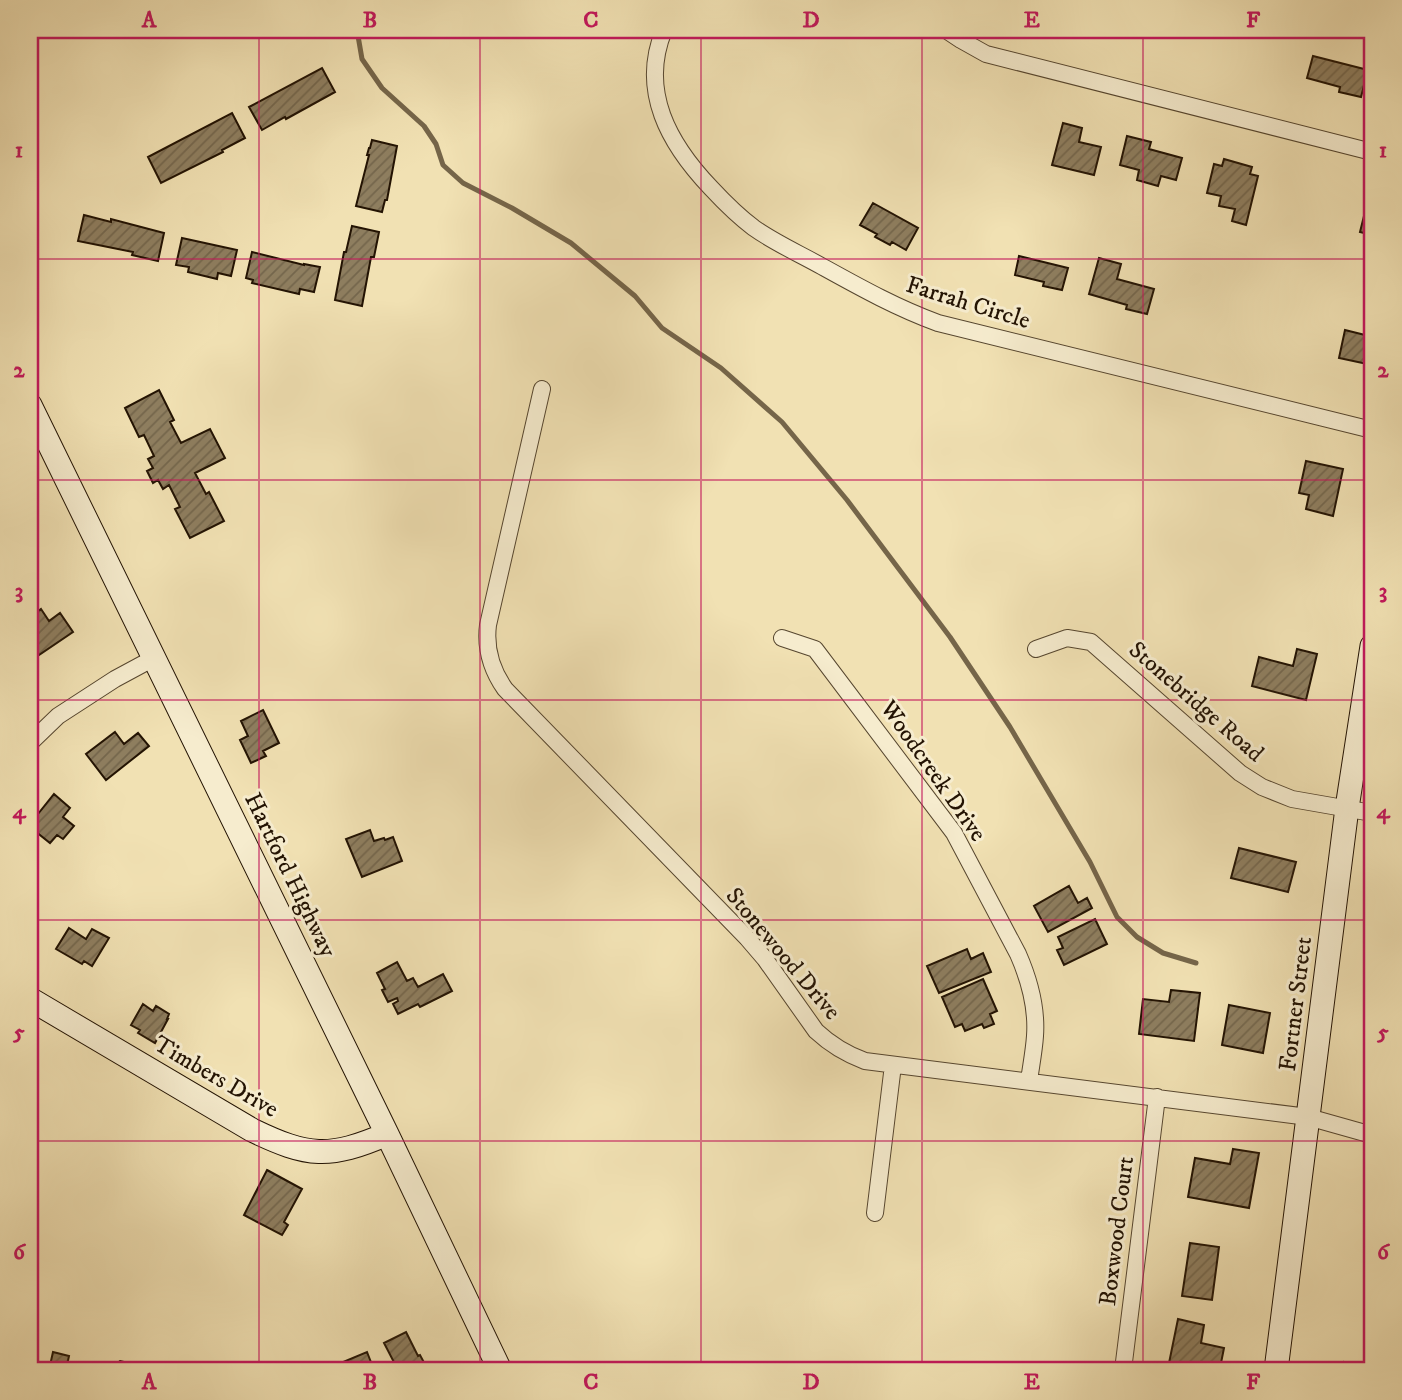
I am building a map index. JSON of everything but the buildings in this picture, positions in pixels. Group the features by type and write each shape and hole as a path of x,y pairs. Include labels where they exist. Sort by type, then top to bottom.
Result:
{"street":[{"name":"Farrah Circle","path":"664,30 656,56 655,89 660,110 672,138 691,167 724,203 754,228 865,291 938,323 1372,430"},
{"path":"946,30 986,54 1372,152"},
{"name":"Stonewood Drive","path":"542,389 488,625 487,647 493,670 505,689 756,949 816,1031 827,1041 865,1061 1308,1117 1372,1135"},
{"name":"Hartford Highway","path":"30,405 500,1370"},
{"name":"Woodcreek Drive","path":"782,638 815,649 954,833 1027,975 1033,1000 1036,1034 1029,1081"},
{"name":"Stonebridge Road","path":"1036,649 1067,638 1091,642 1240,773 1262,787 1292,799 1372,813"},
{"name":"Fortner Street","path":"1276,1370 1348,808 1372,646"},
{"path":"30,743 58,716 115,679 154,658"},
{"name":"Timbers Drive","path":"30,999 252,1130 281,1144 302,1151 323,1152 344,1150 387,1134"},
{"path":"875,1213 893,1065"},
{"name":"Boxwood Court","path":"1123,1370 1157,1097"}],"waterway":[{"path":"357,30 362,59 382,88 424,126 436,144 443,165 463,183 571,243 635,296 662,328 721,368 782,422 847,500 950,637 1010,727 1090,862 1117,917 1137,937 1163,953 1196,963"}]}
